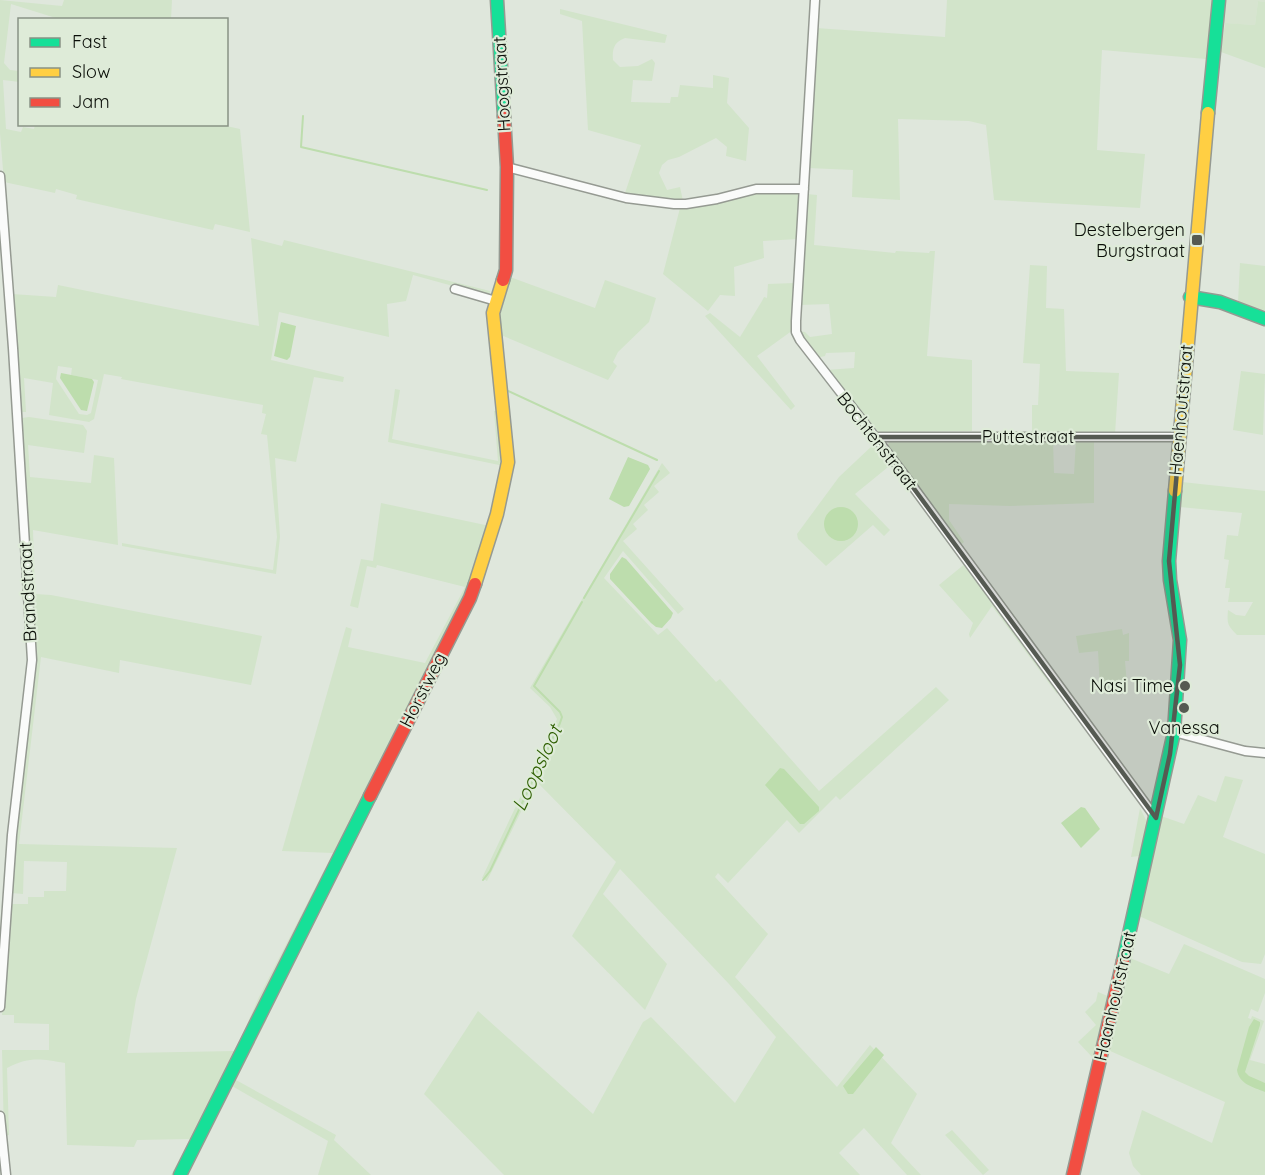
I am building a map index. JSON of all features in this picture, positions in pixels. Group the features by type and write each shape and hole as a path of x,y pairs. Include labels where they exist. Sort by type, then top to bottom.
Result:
{"street":[{"name":"Hoogstraat","path":"497,0 507,168"},
{"name":"Bochtenstraat","path":"815,0 796,321 797,336 838,392 876,437 1156,818"},
{"name":"Haenhoutstraat","path":"1156,818 1174,732 1178,689 1180,640 1169,561 1190,297 1219,0"},
{"path":"507,168 626,198 674,204 717,199 756,189 804,189"},
{"name":"Horstweg","path":"180,1175 465,608 482,567 506,478 508,462 493,313 506,270 507,168"},
{"name":"Brandstraat","path":"0,176 32,660 12,835 0,1007"},
{"path":"455,289 496,301"},
{"path":"1190,297 1220,302 1265,319"},
{"name":"Puttestraat","path":"876,437 1180,437"},
{"path":"1174,732 1245,751 1265,753"},
{"name":"Haanhoutstraat","path":"1073,1175 1156,818"},
{"path":"0,1116 6,1175"}],"highlighted area":[{"path":"876,437 1180,437 1169,561 1180,665 1170,754 1156,818"}],"shaded area":[{"path":"0,0 62,6 64,0 172,0 171,18 56,18 11,4 4,63 10,70 18,71 18,82 3,80 6,129 21,132 23,127 34,129 35,126 226,126 240,129 250,232 215,224 213,230 76,199 77,195 56,189 55,193 4,182 0,133"},
{"path":"947,0 1212,0 1206,59 1102,50 1097,150 1145,154 1140,208 994,200 986,125 969,121 898,119 900,200 852,197 853,170 808,168 816,28 945,37"},
{"path":"1223,0 1265,0 1265,2 1258,1 1255,25 1221,23"},
{"path":"1258,1 1265,2 1265,68 1221,52 1225,23 1255,25"},
{"path":"560,9 667,35 665,43 625,38 614,46 613,60 620,67 638,66 652,59 655,63 652,81 633,80 631,102 670,103 671,97 678,97 680,85 713,88 713,75 729,78 727,103 749,128 746,161 726,156 727,147 716,138 662,165 659,173 667,190 680,187 683,201 625,193 641,145 588,130 582,21 560,14"},
{"path":"757,192 798,193 802,197 798,239 763,241 764,258 734,267 735,296 720,295 708,311 663,274 680,208"},
{"path":"807,194 817,195 814,245 895,253 896,251 929,253 935,251 927,356 972,360 972,431 878,432 826,370 854,368 855,352 826,353 825,356 816,358 799,331 805,332 810,337 832,334 829,304 800,305"},
{"path":"251,238 282,246 284,240 490,291 489,296 413,275 406,301 387,304 389,337 279,312 271,360 344,377 343,382 314,377 296,462 275,458 280,537 276,574 122,546 122,543 273,570 277,537 267,435 261,434 266,414 262,413 263,405 104,374 94,419 89,422 49,415 53,383 24,378 26,412 21,412 12,294 56,297 58,285 259,326","holes":["58,366 72,368 71,375 98,380 91,413 87,415 79,414 56,379"]},
{"path":"1240,263 1265,266 1265,310 1263,312 1238,302"},
{"path":"1030,265 1047,266 1046,308 1064,309 1066,371 1119,373 1115,434 1032,432 1032,405 1038,405 1040,364 1023,363"},
{"path":"510,277 595,308 605,280 656,298 649,322 618,352 613,362 617,366 608,380 501,335 497,314"},
{"path":"795,283 793,330 757,356 795,406 791,410 705,316 710,313 740,337 764,297 767,298 768,284"},
{"path":"281,322 296,326 290,357 287,360 274,356"},
{"path":"1241,371 1265,374 1263,435 1233,430"},
{"path":"61,373 92,379 94,382 87,411 81,410 60,378"},
{"path":"395,389 400,390 392,439 498,461 494,411 499,411 504,466 388,442"},
{"path":"22,418 83,425 87,431 84,453 28,445 30,477 91,483 94,455 114,458 118,545 33,530 35,594 51,595 262,636 251,685 120,660 119,673 41,657 19,844 177,848 136,999 127,1053 235,1051 259,997 333,853 282,851 346,627 352,629 348,647 425,663 465,587 377,565 376,568 367,566 358,608 350,606 361,559 373,561 381,503 490,526 477,574 263,1016 267,1019 236,1080 336,1135 334,1140 371,1175 318,1175 328,1141 232,1086 202,1144 177,1175 171,1175 190,1139 137,1140 134,1147 67,1145 65,1063 42,1060 29,1060 7,1068 9,1135 4,1136 2,1050 49,1050 49,1024 14,1023 14,1015 2,1015 11,904 28,904 28,897 44,897 44,891 66,891 67,862 24,861 23,894 11,893 36,656"},
{"path":"891,440 1053,441 1054,473 1074,474 1076,440 1094,440 1094,503 1010,506 949,504 949,520 964,542 960,545 887,446"},
{"path":"874,444 879,446 893,463 855,494 890,530 884,536 873,525 826,566 798,539 797,534 839,477"},
{"path":"628,457 648,465 650,469 629,506 624,507 609,499"},
{"path":"662,463 670,473 654,486 659,492 644,505 648,510 633,524 637,529 623,541 684,609 678,614 623,551 604,578 658,635 667,628 716,682 720,679 819,791 936,687 949,700 840,800 836,796 799,833 787,820 728,883 718,873 715,877 768,934 735,977 837,1087 870,1045 917,1094 891,1143 921,1175 907,1175 864,1128 839,1153 860,1175 504,1175 424,1094 478,1011 593,1114 643,1022 651,1017 735,1103 776,1037 620,869 603,894 667,964 645,1010 572,936 616,862 536,781 487,881 482,878 557,719 550,707 530,688"},
{"path":"1182,482 1265,491 1265,635 1237,635 1229,626 1228,621 1228,610 1236,615 1245,616 1253,602 1228,602 1230,588 1225,588 1229,560 1224,559 1227,535 1238,536 1242,513 1180,507"},
{"path":"841,507 853,512 858,524 853,536 841,541 829,536 824,524 829,512"},
{"path":"622,557 673,613 662,628 651,623 610,579 610,574"},
{"path":"966,563 1059,691 1057,694 992,606 970,638 973,623 939,585"},
{"path":"1122,629 1123,635 1129,633 1129,661 1125,661 1127,685 1100,687 1098,651 1079,653 1076,636"},
{"path":"780,768 784,769 819,807 819,811 804,824 800,824 765,785"},
{"path":"1225,776 1243,780 1223,837 1265,854 1265,954 1261,964 1242,962 1139,916 1161,816 1184,824 1198,795 1216,802"},
{"path":"1081,807 1085,808 1100,829 1081,848 1061,823"},
{"path":"1140,808 1148,824 1143,853 1131,857"},
{"path":"1184,944 1265,979 1265,993 1258,1012 1251,1009 1248,1018 1251,1019 1252,1016 1264,1021 1250,1060 1265,1064 1265,1175 1141,1175 1133,1166 1129,1153 1142,1110 1212,1143 1225,1102 1108,1050 1130,958 1169,974"},
{"path":"1098,992 1110,997 1093,1058 1078,1042 1096,1025 1085,1012 1096,1001"},
{"path":"1254,1019 1260,1022 1260,1025 1245,1072 1265,1083 1265,1092 1244,1082 1237,1070 1249,1027"},
{"path":"876,1047 884,1055 853,1094 848,1094 843,1086"},
{"path":"952,1130 989,1170 983,1175 945,1135"}],"waterway":[{"path":"303,116 301,147 487,190"},
{"name":"Loopsloot","path":"499,312 503,351"},
{"name":"Loopsloot","path":"506,390 657,460"},
{"name":"Loopsloot","path":"584,598 659,471"},
{"name":"Loopsloot","path":"483,880 490,871 560,723 562,717 560,712 534,686 582,602"}],"traffic: fast":[{"path":"497,0 504,116"},
{"path":"1208,113 1219,0"},
{"path":"1190,297 1220,302 1265,319"},
{"path":"1123,961 1174,732 1180,640 1169,561 1175,491"},
{"path":"180,1175 370,796"}],"traffic: slow":[{"path":"1175,491 1208,113"},
{"path":"475,584 497,514 508,462 493,313 503,280"}],"traffic: jam":[{"path":"503,280 506,270 507,167 504,116"},
{"path":"370,796 475,584"},
{"path":"1073,1175 1123,961"}],"place":[{"name":"Destelbergen Burgstraat","path":"1197,240"},
{"name":"Nasi Time","path":"1185,686"},
{"name":"Vanessa","path":"1184,708"}]}
